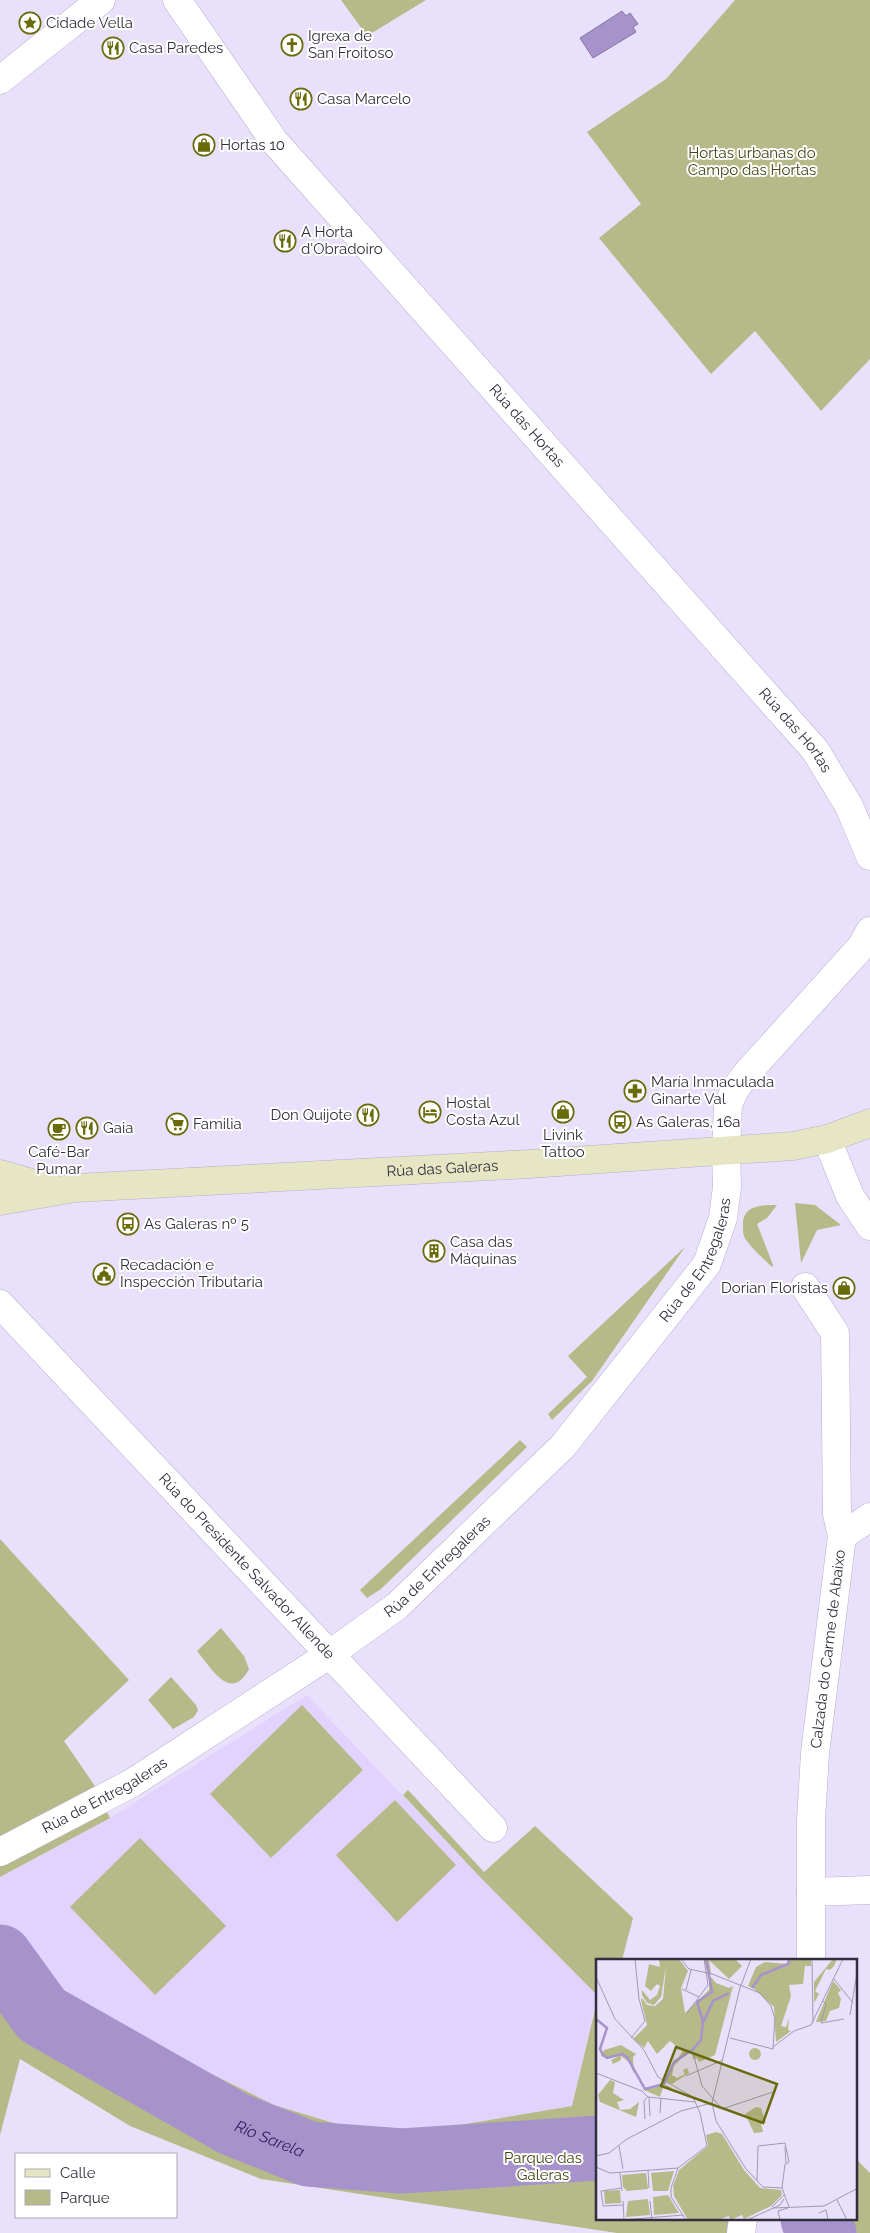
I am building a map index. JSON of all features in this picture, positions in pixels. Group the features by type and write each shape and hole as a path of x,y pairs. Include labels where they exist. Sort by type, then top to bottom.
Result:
{"main road":[{"name":"Rúa das Galeras","path":"0,1201 56,1190 793,1146 827,1139 870,1123"},
{"name":"Rúa das Galeras","path":"7,1180 56,1190"}],"street":[{"path":"0,80 101,0"},
{"name":"Rúa das Hortas","path":"177,0 274,141 815,750 849,806 870,856"},
{"name":"Rúa de Entregaleras","path":"0,1852 132,1783 330,1654 396,1606 563,1446 707,1264 723,1218 727,1186 728,1105 735,1089 748,1072 861,947 870,931"},
{"path":"827,1139 850,1196 870,1226"},
{"name":"Calzada do Carme de Abaixo","path":"805,1286 835,1334 837,1514 842,1536 815,1753 811,1820 811,1959"},
{"name":"Rúa do Presidente Salvador Allende","path":"0,1304 493,1828"},
{"path":"842,1536 870,1517"},
{"path":"811,1892 870,1890"},
{"path":"741,2233 743,2220"}],"shaded area":[{"path":"622,11 626,16 630,13 638,24 633,27 636,32 593,58 580,38"},
{"path":"307,1695 479,1876 596,1994 572,2106 383,2138 274,2105 71,2004 32,1976 0,1938 0,1877 110,1818"}],"green space":[{"path":"341,0 426,0 367,36"},
{"name":"Hortas urbanas do Campo das Hortas","path":"735,0 870,0 870,359 821,411 755,331 711,374 599,238 641,204 587,132 666,79"},
{"path":"795,1203 815,1205 841,1225 817,1230 801,1263"},
{"path":"777,1205 767,1218 757,1224 773,1265 772,1267 745,1238 743,1230 744,1219 749,1210 759,1206"},
{"path":"685,1247 592,1381 552,1420 548,1414 587,1377 568,1356"},
{"path":"520,1440 527,1447 381,1589 367,1598 360,1590"},
{"path":"0,1539 129,1680 64,1741 95,1786 110,1818 0,1877"},
{"path":"221,1628 244,1656 249,1669 242,1679 235,1683 222,1680 197,1651"},
{"path":"171,1677 196,1705 198,1710 194,1717 173,1729 148,1700"},
{"path":"302,1705 363,1770 271,1858 210,1794"},
{"path":"408,1790 484,1872 535,1826 633,1918 622,1959 596,1959 596,1994 479,1876 403,1795"},
{"path":"395,1800 456,1865 397,1922 336,1855"},
{"path":"140,1838 226,1926 155,1995 70,1907"},
{"name":"Parque das Galeras","path":"0,1938 32,1976 71,2004 274,2105 383,2138 572,2106 596,2005 596,2220 732,2220 730,2233 617,2233 261,2179 130,2126 20,2059 0,2135"},
{"path":"858,2161 870,2173 870,2233 843,2233 834,2220 858,2220"}],"waterway":[{"name":"Río Sarela","path":"0,1957 42,2015 234,2124 309,2154 402,2161 596,2148"},
{"name":"Río Sarela","path":"814,2220 824,2233"}],"place":[{"name":"Cidade Vella","path":"30,23"},
{"name":"Igrexa de San Froitoso","path":"292,45"},
{"name":"Casa Paredes","path":"113,48"},
{"name":"Casa Marcelo","path":"301,99"},
{"name":"Hortas 10","path":"204,145"},
{"name":"A Horta d'Obradoiro","path":"285,241"},
{"name":"María Inmaculada Ginarte Val","path":"635,1091"},
{"name":"Hostal Costa Azul","path":"430,1112"},
{"name":"Livink Tattoo","path":"563,1112"},
{"name":"Don Quijote","path":"368,1115"},
{"name":"As Galeras, 16a","path":"620,1122"},
{"name":"Familia","path":"177,1124"},
{"name":"Gaia","path":"87,1128"},
{"name":"Café-Bar Pumar","path":"59,1129"},
{"name":"As Galeras nº 5","path":"128,1224"},
{"name":"Casa das Máquinas","path":"434,1251"},
{"name":"Recadación e Inspección Tributaria","path":"104,1274"},
{"name":"Dorian Floristas","path":"844,1288"}]}
